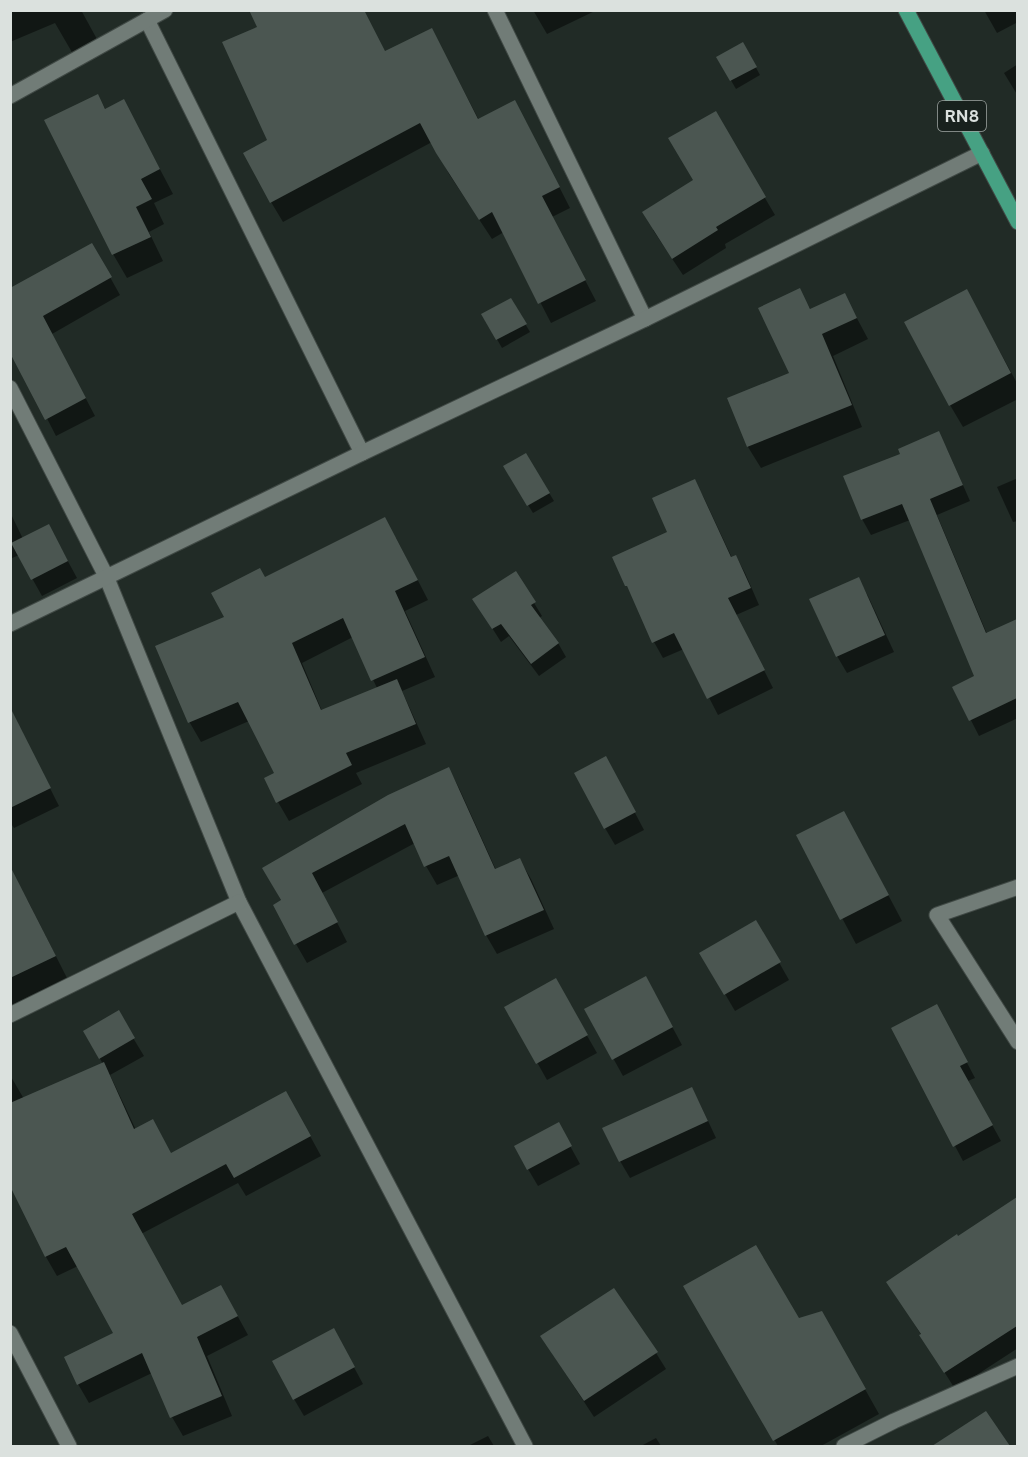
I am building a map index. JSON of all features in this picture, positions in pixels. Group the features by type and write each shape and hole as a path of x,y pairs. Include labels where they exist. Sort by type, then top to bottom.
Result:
{"main road":[{"name":"RN8","path":"906,10 1017,222"}],"street":[{"path":"10,96 165,10"},
{"path":"495,10 645,319"},
{"path":"147,20 362,453"},
{"path":"10,624 645,319 982,153"},
{"path":"10,388 106,576 239,902 525,1446"},
{"path":"1017,887 937,915 1017,1042"},
{"path":"10,1016 239,902"},
{"path":"10,1333 69,1446"},
{"path":"844,1446 1017,1366"}],"building":[{"path":"249,10 364,10 385,51 432,28 478,119 515,100 560,187 542,196 586,280 538,304 492,212 479,220 436,153 420,123 270,203 243,153 267,140 222,42 257,27"},
{"path":"743,42 757,67 730,81 716,57"},
{"path":"98,94 105,109 124,99 160,169 141,179 152,199 136,207 151,237 112,255 44,120"},
{"path":"716,111 766,197 716,227 718,230 672,259 642,212 693,180 668,138"},
{"path":"92,243 112,277 43,316 86,398 45,420 10,353 10,288"},
{"path":"800,288 810,309 845,293 857,318 822,334 852,405 747,447 727,398 789,373 758,308"},
{"path":"967,289 1011,373 949,406 904,322"},
{"path":"511,298 527,324 496,340 481,314"},
{"path":"939,431 963,485 930,499 986,633 1017,619 1017,698 969,721 952,687 974,676 902,504 861,520 843,476 900,454 898,449"},
{"path":"526,453 550,493 527,506 503,466"},
{"path":"695,479 731,557 736,555 751,588 728,598 765,670 707,699 674,633 652,643 612,557 667,532 652,498"},
{"path":"385,517 418,580 395,591 425,657 371,681 343,618 292,643 321,710 397,679 416,724 346,753 352,765 276,803 264,778 274,773 238,702 188,723 155,646 224,617 211,593 260,568 265,577"},
{"path":"49,524 68,561 31,580 11,543"},
{"path":"516,571 536,602 531,605 559,643 531,664 501,624 492,629 472,599"},
{"path":"859,577 885,635 836,657 809,599"},
{"path":"10,707 51,788 10,808"},
{"path":"606,756 636,812 604,829 574,773"},
{"path":"449,767 495,869 520,858 544,910 485,936 449,856 424,867 405,824 312,873 338,922 294,945 273,905 281,900 262,868 388,795"},
{"path":"844,811 889,895 840,920 796,835"},
{"path":"10,866 56,956 10,978"},
{"path":"756,920 781,962 724,995 699,953"},
{"path":"646,976 673,1027 612,1060 584,1009"},
{"path":"556,978 588,1035 536,1064 504,1007"},
{"path":"937,1004 968,1062 960,1066 993,1125 953,1147 891,1028"},
{"path":"119,1010 135,1038 99,1059 83,1031"},
{"path":"104,1062 134,1129 153,1119 171,1153 286,1091 311,1136 234,1178 226,1164 132,1214 182,1305 221,1285 238,1316 197,1337 222,1396 170,1418 142,1353 77,1385 64,1357 113,1333 66,1247 45,1257 10,1186 10,1103"},
{"path":"692,1087 708,1121 619,1162 602,1128"},
{"path":"559,1122 572,1146 527,1170 514,1146"},
{"path":"1017,1197 1017,1326 944,1373 886,1282"},
{"path":"756,1245 799,1318 822,1311 866,1389 773,1441 683,1286"},
{"path":"614,1288 658,1352 584,1401 540,1336"},
{"path":"334,1328 355,1367 293,1400 272,1361"},
{"path":"986,1411 1010,1446 932,1446"}]}
